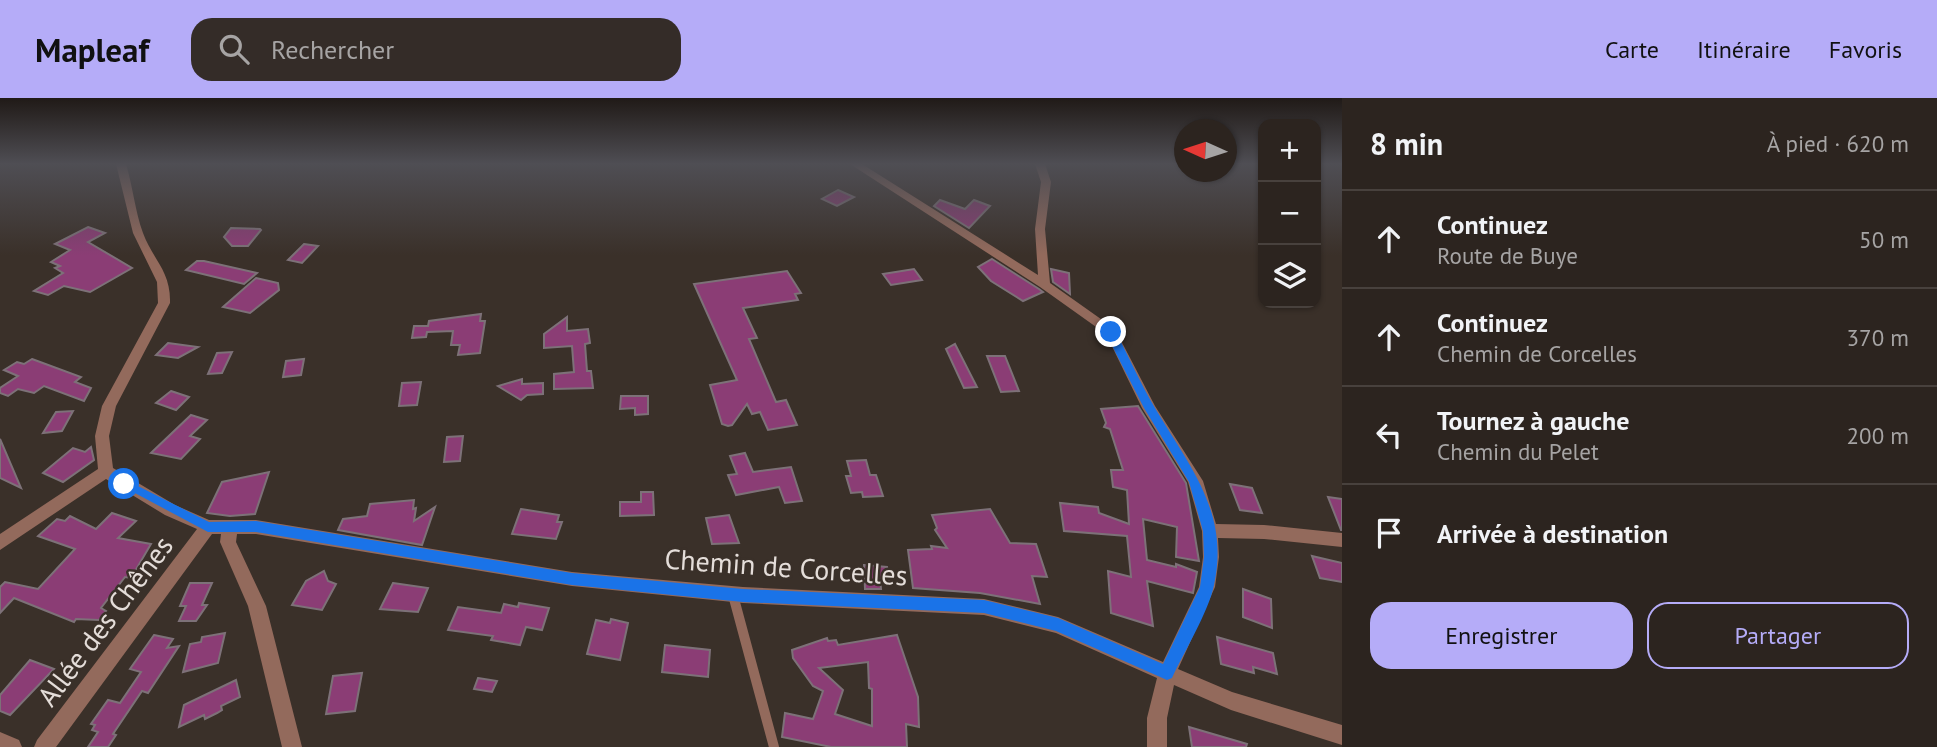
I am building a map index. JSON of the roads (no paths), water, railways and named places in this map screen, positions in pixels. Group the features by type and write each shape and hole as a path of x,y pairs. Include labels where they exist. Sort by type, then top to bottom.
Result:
{"street":[{"path":"0,543 106,471 102,436 109,406 164,303 166,289 162,274 139,235 129,194"},
{"path":"903,194 1044,284 1111,332 1149,408 1195,481 1210,531 1211,557 1207,587 1167,673 1157,719 1157,747"},
{"path":"1044,194 1040,229 1044,284"},
{"name":"Chemin de Corcelles","path":"106,471 170,510 208,527 256,527 572,579 733,594 984,607 1058,625 1231,701 1342,735"},
{"name":"Allée des Chênes","path":"44,747 208,527"},
{"path":"230,529 228,542 257,606 292,747"},
{"path":"1210,531 1264,532 1342,540"},
{"path":"0,742 12,747"}],"lane":[{"path":"733,594 774,747"}]}
